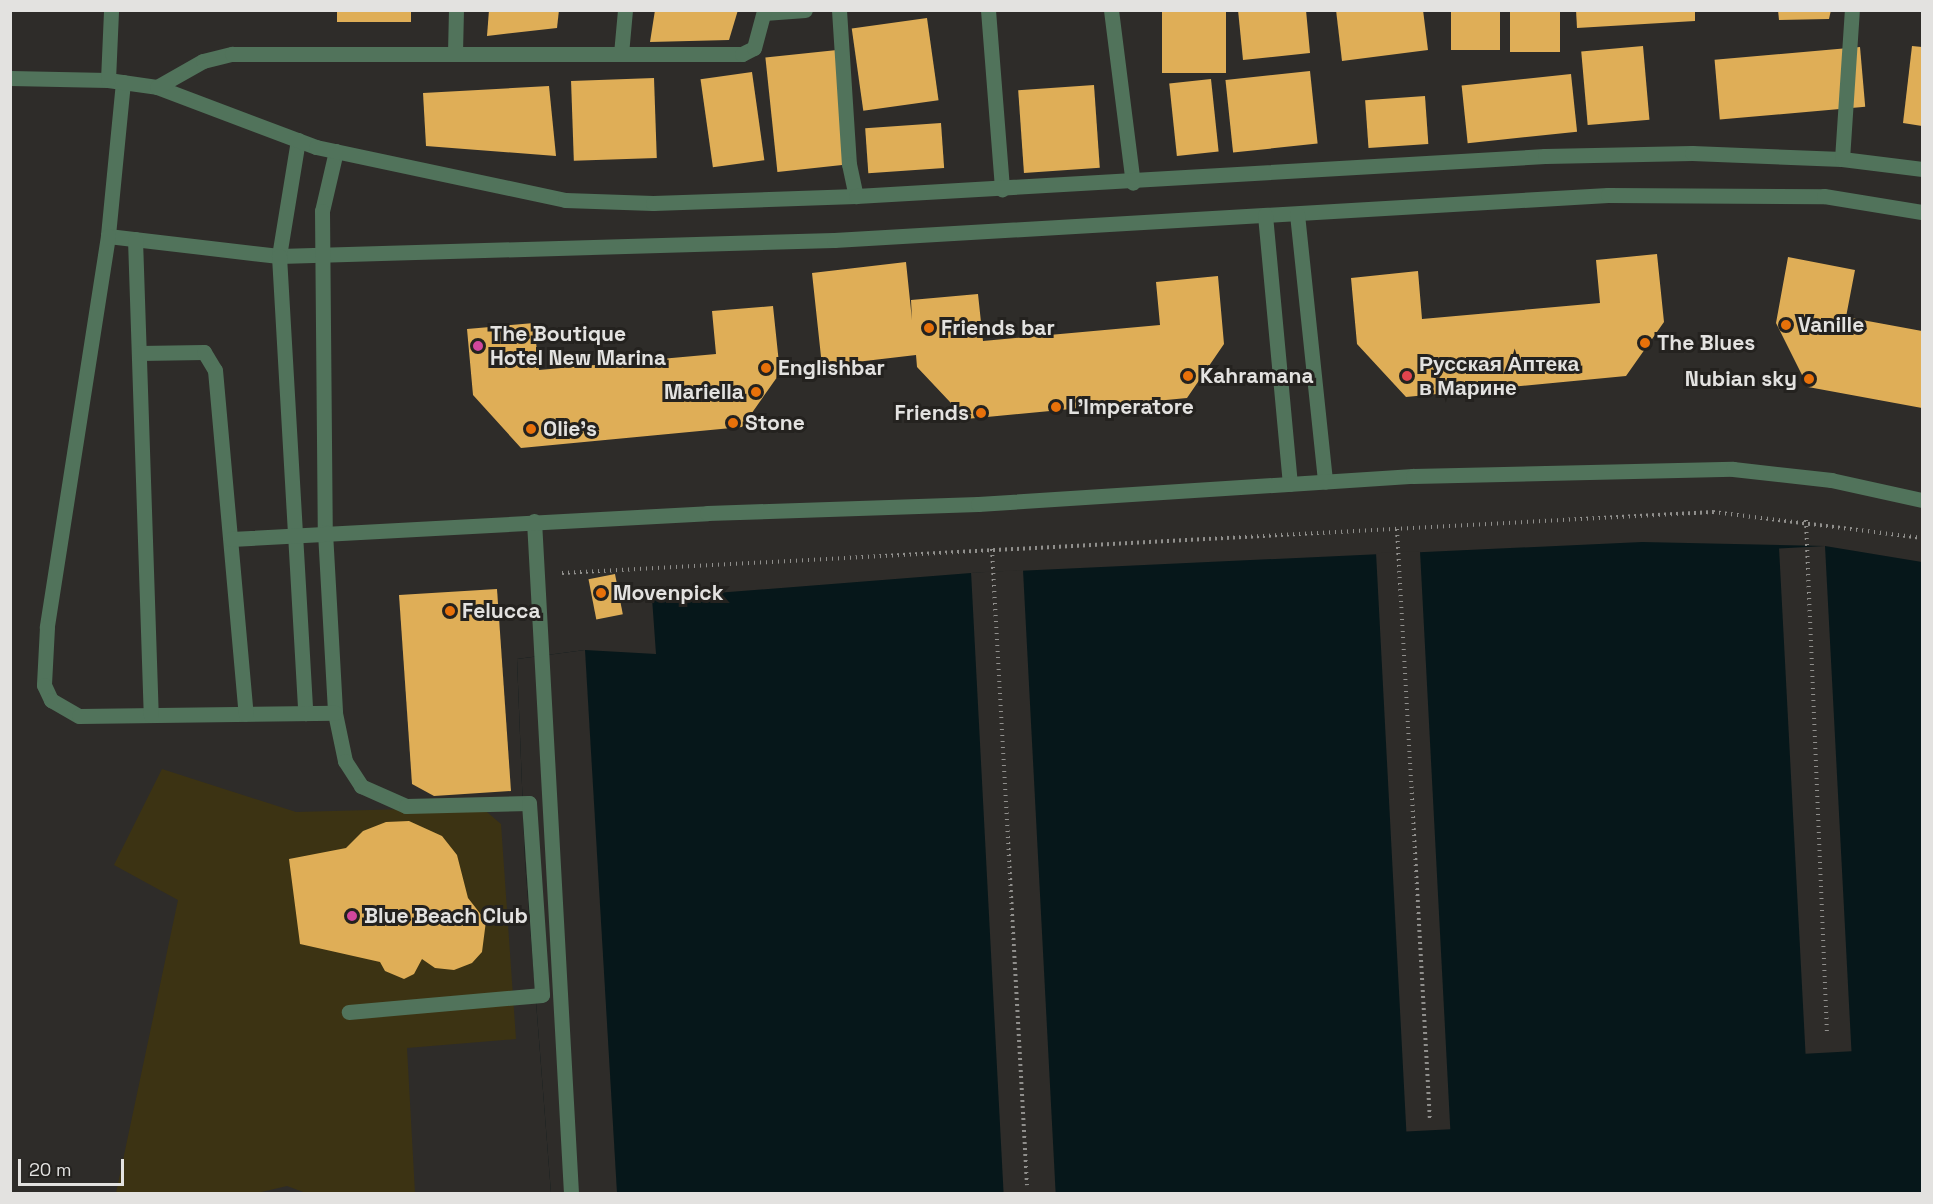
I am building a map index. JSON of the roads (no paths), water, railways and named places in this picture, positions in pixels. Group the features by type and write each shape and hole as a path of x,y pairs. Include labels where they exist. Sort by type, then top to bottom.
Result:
{"street":[{"path":"111,10 116,81 108,236 47,627 44,685 51,700 79,716 335,713"},
{"path":"455,53 456,10"},
{"path":"621,54 625,10"},
{"path":"157,87 203,61 232,54 742,54 754,48 764,12 805,10"},
{"path":"839,10 849,164 856,196"},
{"path":"988,10 1002,189"},
{"path":"1112,10 1133,183"},
{"path":"1842,159 1852,10"},
{"path":"10,78 116,81 157,87 298,140 336,151 565,200 653,202 856,196 1133,183 1545,156 1692,153 1842,159 1923,170"},
{"path":"298,140 279,256 305,713"},
{"path":"336,151 322,211 325,532 335,713 345,762 362,786 379,796 406,806 529,803 542,995 349,1012"},
{"path":"108,236 279,256 322,255 834,240 1718,192 1824,196 1923,212"},
{"path":"1297,214 1325,482"},
{"path":"1265,215 1290,484"},
{"path":"135,239 151,715"},
{"path":"139,353 204,352 211,357 231,539 246,714"},
{"path":"231,539 296,533 534,521 978,504 1325,482 1733,469 1831,480 1923,500"},
{"path":"534,521 571,1194"}],"place":[{"name":"Vanille","path":"1786,325"},
{"name":"Friends bar","path":"929,328"},
{"name":"The Blues","path":"1645,343"},
{"name":"The Boutique Hotel New Marina","path":"478,346"},
{"name":"Englishbar","path":"766,368"},
{"name":"Kahramana","path":"1188,376"},
{"name":"Русская Аптека в Марине","path":"1407,376"},
{"name":"Nubian sky","path":"1809,379"},
{"name":"Mariella","path":"756,392"},
{"name":"L'Imperatore","path":"1056,407"},
{"name":"Friends","path":"981,413"},
{"name":"Stone","path":"733,423"},
{"name":"Olie's","path":"531,429"},
{"name":"Movenpick","path":"601,593"},
{"name":"Felucca","path":"450,611"},
{"name":"Blue Beach Club","path":"352,916"}]}
